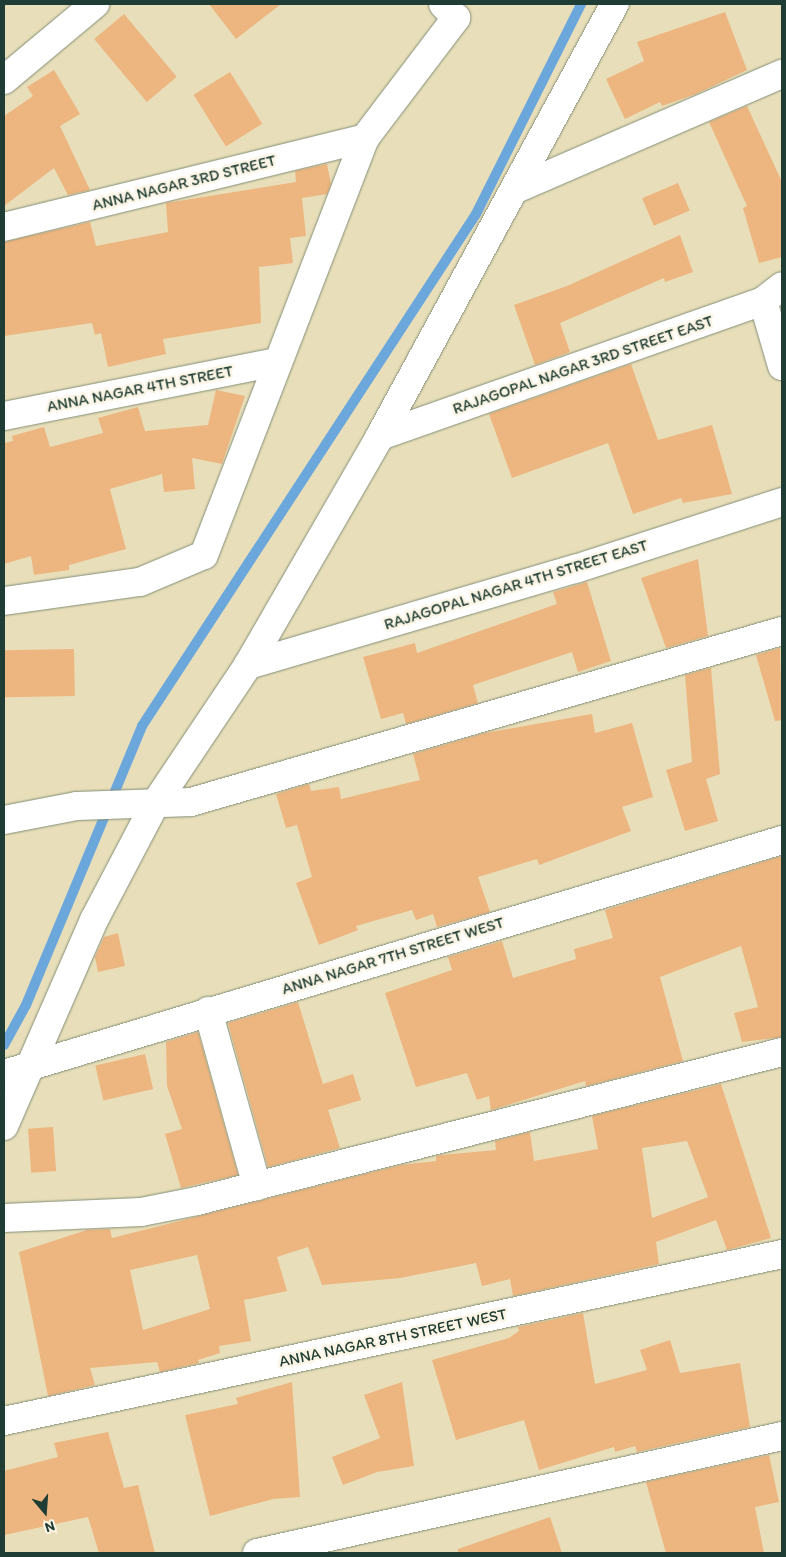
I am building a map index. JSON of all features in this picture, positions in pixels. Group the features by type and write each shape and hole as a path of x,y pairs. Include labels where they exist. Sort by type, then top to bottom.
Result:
{"street":[{"path":"4,80 94,4"},
{"path":"4,600 140,582 204,555 365,138 456,18 443,4"},
{"path":"4,1126 16,1070 155,804 248,665 380,436 518,188 616,4"},
{"path":"518,188 782,74"},
{"name":"ANNA NAGAR 3RD STREET","path":"4,227 365,138"},
{"path":"773,294 782,366"},
{"name":"RAJAGOPAL NAGAR 3RD STREET EAST","path":"380,436 773,294"},
{"name":"ANNA NAGAR 4TH STREET","path":"4,416 277,362"},
{"name":"RAJAGOPAL NAGAR 4TH STREET EAST","path":"248,665 575,569 782,502"},
{"path":"4,820 77,806 128,806 192,802 782,630"},
{"name":"ANNA NAGAR 7TH STREET WEST","path":"16,1070 782,840"},
{"path":"208,1012 257,1186"},
{"path":"4,1218 141,1212 257,1186 782,1052"},
{"name":"ANNA NAGAR 8TH STREET WEST","path":"4,1421 782,1254"},
{"path":"257,1553 782,1436"}],"building":[{"path":"209,4 281,4 236,39"},
{"path":"725,12 747,70 696,94 662,106 660,102 625,119 606,79 644,61 637,42"},
{"path":"124,14 177,77 147,102 94,39"},
{"path":"54,70 80,114 60,126 90,190 68,195 54,168 4,206 4,116 33,96 27,87"},
{"path":"230,72 262,124 226,147 194,95"},
{"path":"747,106 782,182 782,257 759,263 743,208 747,206 709,122"},
{"path":"327,164 331,184 327,194 302,198 306,236 290,238 293,263 259,267 261,323 163,339 166,354 108,367 101,333 95,335 92,323 4,336 4,242 90,222 96,246 168,232 166,203 296,182 295,171"},
{"path":"678,183 690,211 654,226 642,198"},
{"path":"680,235 693,272 665,282 664,278 560,323 570,352 535,365 514,305 567,286"},
{"path":"631,364 658,440 712,425 732,494 683,503 681,498 633,514 608,443 512,478 489,414"},
{"path":"216,390 245,396 222,464 192,458 195,489 164,492 162,474 110,489 126,549 69,565 69,570 34,575 31,556 4,564 4,443 13,441 12,436 44,427 50,447 103,433 98,418 138,407 145,431 208,425"},
{"path":"698,559 708,636 666,648 641,578"},
{"path":"587,582 611,661 578,672 572,652 473,685 478,703 406,724 403,713 381,719 363,657 415,643 417,653 557,604 553,592"},
{"path":"780,648 782,720 775,721 756,655"},
{"path":"74,649 75,696 5,697 4,650"},
{"path":"711,668 720,774 706,779 718,821 685,831 666,770 692,762 685,675"},
{"path":"592,714 595,733 632,723 653,797 622,807 631,831 539,865 537,859 478,877 490,912 437,927 433,914 416,920 412,910 356,926 358,930 319,945 296,883 312,877 297,825 286,828 276,794 309,784 311,791 339,787 341,799 420,780 413,754 485,733"},
{"path":"782,856 782,1037 742,1042 734,1013 758,1007 741,946 660,977 683,1061 586,1086 585,1081 491,1110 489,1096 477,1100 467,1073 416,1087 385,993 452,970 448,957 502,941 513,978 576,959 574,949 613,938 605,910"},
{"path":"118,933 125,966 98,972 95,957 104,937"},
{"path":"298,1002 323,1084 353,1074 361,1100 328,1110 340,1148 268,1167 228,1023"},
{"path":"198,1032 238,1175 181,1188 165,1134 182,1129 167,1086 166,1042"},
{"path":"145,1054 153,1089 103,1101 95,1065"},
{"path":"721,1084 771,1238 727,1250 716,1220 656,1242 659,1264 513,1296 510,1279 482,1286 476,1263 400,1278 322,1285 308,1247 277,1257 287,1291 244,1300 251,1341 219,1346 220,1353 198,1360 199,1363 160,1372 157,1362 90,1368 95,1385 48,1396 19,1252 87,1230 110,1229 112,1238 401,1165 436,1161 436,1156 496,1150 495,1141 530,1132 534,1161 598,1149 592,1116","holes":["687,1141 708,1197 652,1218 642,1148","197,1255 210,1309 143,1330 130,1270"]},
{"path":"53,1127 56,1171 31,1173 28,1129"},
{"path":"583,1313 595,1384 647,1370 640,1350 670,1340 680,1373 740,1363 750,1427 637,1452 635,1446 615,1452 614,1447 539,1470 524,1420 456,1440 432,1360 509,1338 519,1331 518,1327"},
{"path":"292,1382 300,1497 273,1499 210,1516 185,1415 238,1404 236,1398"},
{"path":"402,1382 414,1466 377,1472 343,1485 332,1457 380,1438 364,1395"},
{"path":"108,1432 124,1488 138,1485 155,1553 99,1553 88,1517 4,1535 4,1471 58,1457 54,1443"},
{"path":"769,1455 779,1502 755,1507 764,1553 666,1553 646,1482"},
{"path":"550,1517 562,1553 458,1553 458,1549"}],"waterway":[{"path":"4,1045 26,1005 142,726 476,214 581,4"}]}
